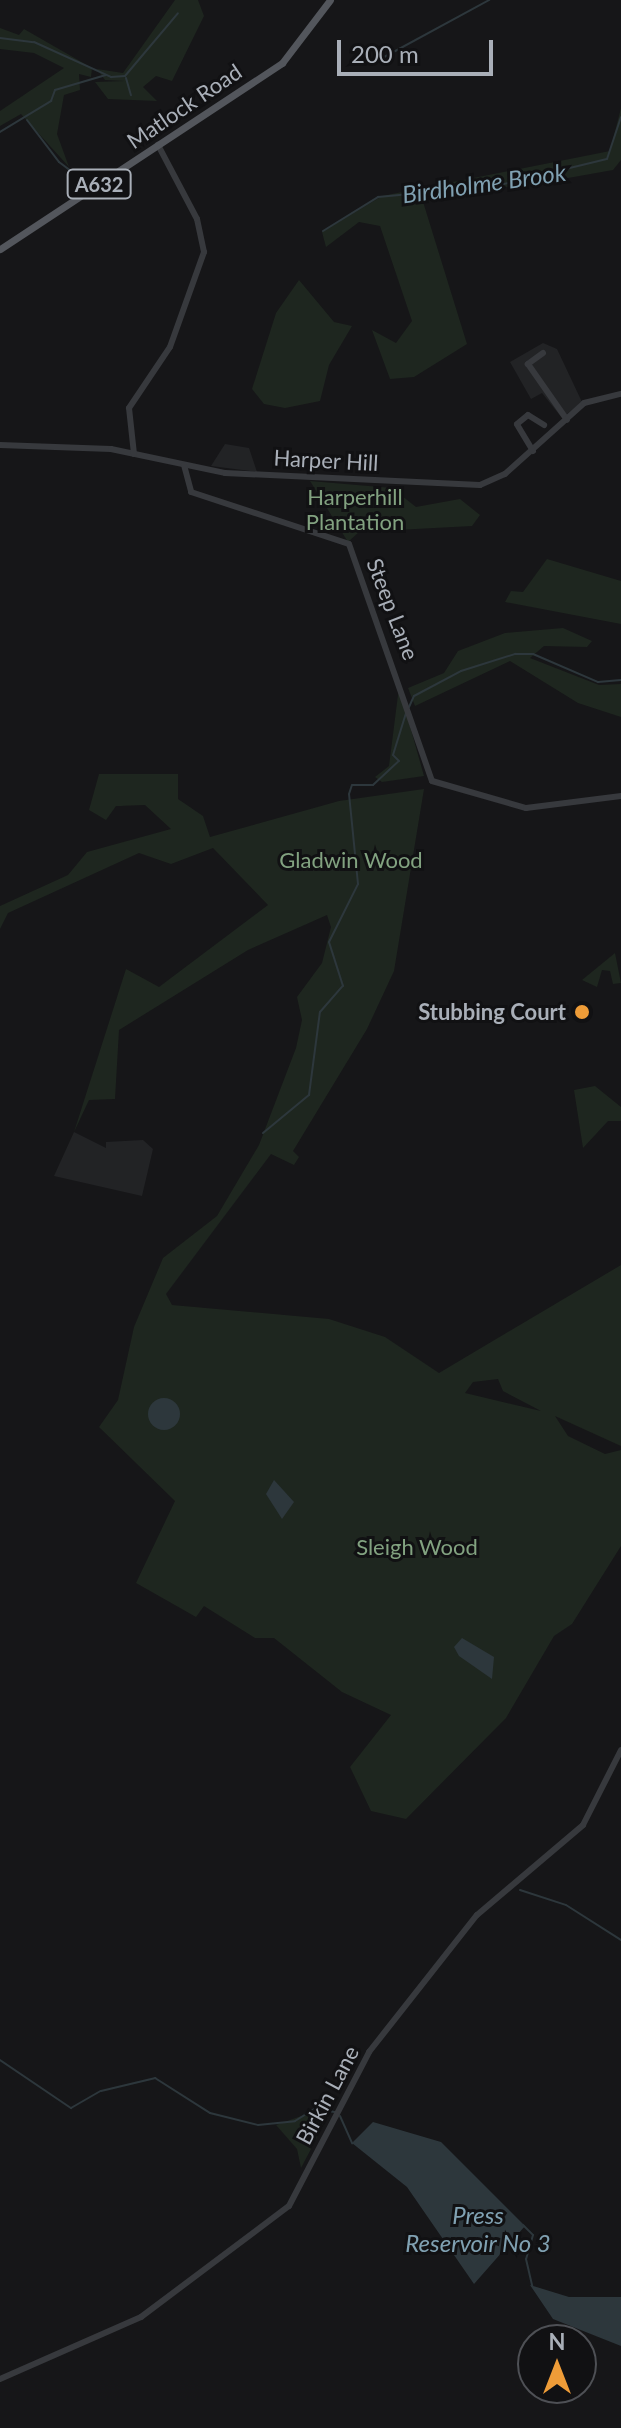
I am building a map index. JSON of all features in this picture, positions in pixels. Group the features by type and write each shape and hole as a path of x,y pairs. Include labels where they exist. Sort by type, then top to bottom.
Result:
{"main road":[{"name":"Matlock Road","path":"0,249 282,63 330,0"}],"street":[{"path":"134,454 129,408 170,347 204,252 197,219 158,145"},
{"path":"543,353 528,364 567,420"},
{"name":"Harper Hill","path":"0,445 134,454 184,465 480,485 533,451 589,400 621,394"},
{"path":"533,451 517,424 528,415 544,425"},
{"name":"Steep Lane","path":"184,465 191,492 349,544 408,698 432,781 526,808 621,796"},
{"name":"Birkin Lane","path":"0,2379 141,2317 273,2222 289,2206 334,2113 369,2052 477,1915 583,1825 621,1750"}],"shaded area":[{"path":"543,343 557,349 582,402 562,418 542,393 531,399 510,362"},
{"path":"225,444 249,448 257,472 211,466"},
{"path":"74,1132 106,1148 106,1142 143,1140 153,1149 142,1196 54,1176"}],"green space":[{"path":"175,0 198,0 204,16 172,81 156,76 143,87 157,101 108,99 95,82 125,81 105,80 97,69 123,73"},
{"path":"0,28 19,35 24,29 92,68 91,77 79,74 80,90 64,95 57,134 69,167 21,114 0,126 0,111 64,68 34,53 0,49"},
{"path":"621,108 621,160 613,170 523,186 420,192 467,344 414,377 390,379 372,330 396,343 412,321 380,226 359,222 326,247 322,232 382,196 610,151"},
{"path":"299,280 334,322 352,326 329,365 320,401 285,408 264,404 252,389 276,313"},
{"name":"Harperhill Plantation","path":"310,481 392,488 416,507 460,499 480,515 472,526 359,532 348,542"},
{"path":"547,559 621,581 621,624 505,602 511,591 523,592"},
{"path":"563,628 592,641 587,647 544,646 530,658 599,685 621,684 621,717 578,703 510,661 415,706 408,688 444,673 458,651 505,633"},
{"path":"399,687 424,776 382,782 375,777 389,766"},
{"name":"Sleigh Wood","path":"99,774 178,774 178,799 203,816 210,837 339,801 424,789 394,971 367,1029 293,1151 299,1157 294,1165 271,1154 166,1294 172,1305 329,1319 385,1337 439,1373 621,1265 621,1446 555,1416 568,1436 605,1454 621,1450 621,1546 572,1624 554,1636 506,1718 406,1819 371,1811 350,1767 391,1715 342,1692 274,1638 255,1638 204,1606 196,1617 136,1583 175,1501 99,1427 118,1400 134,1327 163,1258 217,1216 259,1145 296,1048 302,1020 297,997 322,963 331,927 327,915 248,950 119,1030 115,1099 89,1100 74,1132 126,969 159,987 268,905 213,848 171,864 139,853 8,913 0,929 0,906 68,875 87,852 171,829 145,805 116,806 106,820 89,810","holes":["498,1379 503,1391 541,1411 465,1393 473,1382"]},
{"path":"615,953 621,983 613,984 610,971 602,970 597,987 582,980"},
{"path":"595,1086 621,1107 621,1121 608,1121 583,1148 574,1090"},
{"path":"318,2110 331,2111 301,2168 297,2149 276,2125"}],"water":[{"path":"164,1398 175,1403 180,1414 175,1425 164,1430 153,1425 148,1414 153,1403"},
{"path":"274,1480 294,1502 282,1519 266,1494"},
{"path":"462,1638 494,1657 492,1679 459,1656 454,1647"},
{"name":"Press Reservoir No 3","path":"373,2122 441,2142 525,2226 474,2284 407,2187 352,2143"},
{"path":"530,2285 569,2297 621,2297 621,2346 597,2336 597,2324 566,2324 553,2319"}],"waterway":[{"path":"375,62 489,0"},
{"path":"0,38 34,42 111,77 125,76 178,13"},
{"path":"0,132 51,101 55,90 106,75"},
{"path":"126,78 131,95"},
{"name":"Birdholme Brook","path":"323,231 378,197 496,186 607,159 621,117"},
{"path":"27,120 59,162 88,184"},
{"path":"409,707 414,696 461,671 515,654 533,654 598,682 621,680"},
{"path":"263,1133 309,1095 320,1012 343,986 329,942 358,884 349,794 352,785 373,785 399,761 393,755 406,713"},
{"path":"520,1890 566,1905 621,1940"},
{"path":"0,2060 71,2108 101,2091 155,2078 210,2113 258,2125 295,2121 314,2109 335,2112"},
{"path":"340,2116 352,2143"},
{"path":"523,2225 533,2235 526,2259 532,2286"}],"place":[{"name":"Stubbing Court","path":"582,1012"}],"park label":[{"name":"Gladwin Wood","path":"351,860"}]}
